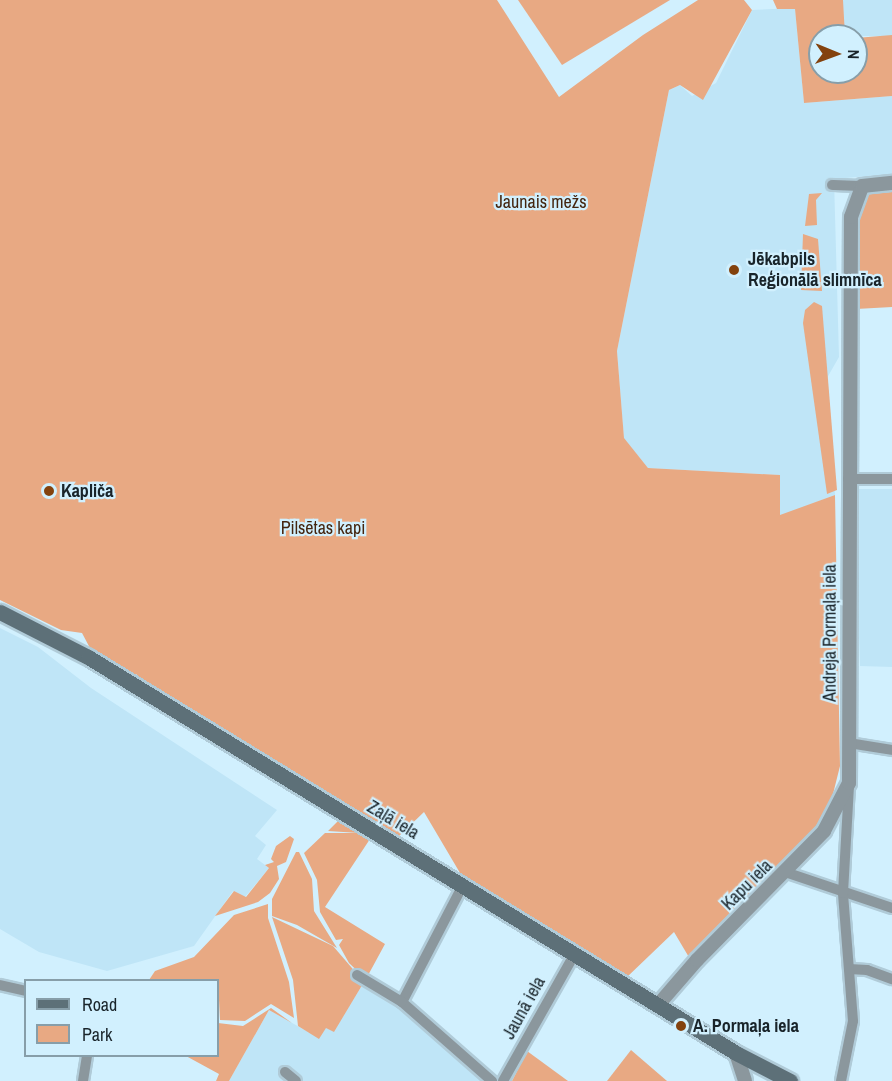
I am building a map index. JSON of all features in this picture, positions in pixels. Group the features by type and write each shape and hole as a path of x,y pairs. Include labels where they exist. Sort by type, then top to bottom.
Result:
{"main road":[{"name":"Zaļā iela","path":"0,612 88,657 736,1053 790,1081"}],"street":[{"path":"832,185 862,186 892,183"},
{"name":"Andreja Pormaļa iela","path":"840,1081 853,1022 843,893 849,783 848,478 851,217 862,186"},
{"path":"848,478 892,479"},
{"path":"849,743 892,750"},
{"name":"Kapu iela","path":"658,1005 697,960 824,831 849,783"},
{"path":"785,872 892,908"},
{"path":"402,1002 463,885"},
{"name":"Jaunā iela","path":"504,1081 575,953"},
{"path":"849,969 867,970 892,980"},
{"path":"357,975 402,1002 492,1081"},
{"path":"0,985 24,991"},
{"path":"736,1053 745,1081"},
{"path":"82,1081 87,1057"},
{"path":"285,1072 296,1081"}],"shaded area":[{"path":"843,0 892,0 892,36 868,36 868,24 843,24"},
{"name":"Jēkabpils Reģionālā slimnīca","path":"795,8 804,103 892,96 892,174 834,179 839,357 827,378 835,495 780,516 779,475 648,468 624,439 617,351 669,90 680,85 692,96 716,83 752,10"},
{"path":"854,489 892,489 892,667 860,666"},
{"path":"0,628 38,647 91,688 277,810 255,836 266,845 257,859 269,868 245,897 233,891 194,946 107,971 39,952 0,929"},
{"path":"364,982 399,1003 487,1081 229,1081 269,1010 319,1038 326,1027 334,1031"}],"green space":[{"name":"Pilsētas kapi","path":"0,0 497,0 559,97 643,35 698,0 744,0 752,10 703,100 680,85 669,90 617,351 624,438 648,468 780,475 780,515 835,495 840,766 828,814 812,836 690,959 674,932 626,978 463,878 424,812 398,837 147,686 136,674 133,677 113,663 110,666 91,650 82,633 61,630 0,600"},
{"path":"518,0 670,0 562,65"},
{"path":"773,0 843,0 844,24 808,24 808,84 868,84 868,37 892,35 892,96 804,103 795,9 777,9"},
{"path":"865,191 892,191 892,307 856,309 856,214"},
{"path":"822,193 816,200 817,225 805,226 809,194"},
{"path":"803,234 818,239 822,291 801,290"},
{"path":"814,302 822,306 837,490 827,494 803,323 805,310"},
{"path":"339,820 370,839 325,907 385,944 366,979 349,963 339,945 343,939 336,940 320,912 317,880 304,853 325,833 359,833 328,831"},
{"path":"290,836 294,839 286,862 277,866 279,879 270,893 258,902 215,916 234,891 246,897 269,868 265,865 274,862 271,859 276,846"},
{"path":"296,852 299,852 312,879 314,911 337,948 297,925 272,916 272,899"},
{"path":"268,904 268,918 289,982 294,1018 271,1004 245,1021 220,1020 219,979 150,979 155,971 194,957 234,915"},
{"path":"272,917 333,946 364,982 334,1032 326,1028 319,1039 298,1026 293,980"},
{"path":"271,1008 292,1023 269,1010 229,1081 216,1081 219,1074 188,1057 219,1057 219,1023 243,1026"},
{"path":"631,1050 667,1081 607,1081"},
{"path":"527,1051 568,1081 512,1081"}],"place":[{"name":"Jēkabpils Reģionālā slimnīca","path":"734,270"},
{"name":"Kapliča","path":"49,491"},
{"name":"A. Pormaļa iela","path":"681,1026"}],"park label":[{"name":"Jaunais mežs","path":"541,202"}]}
